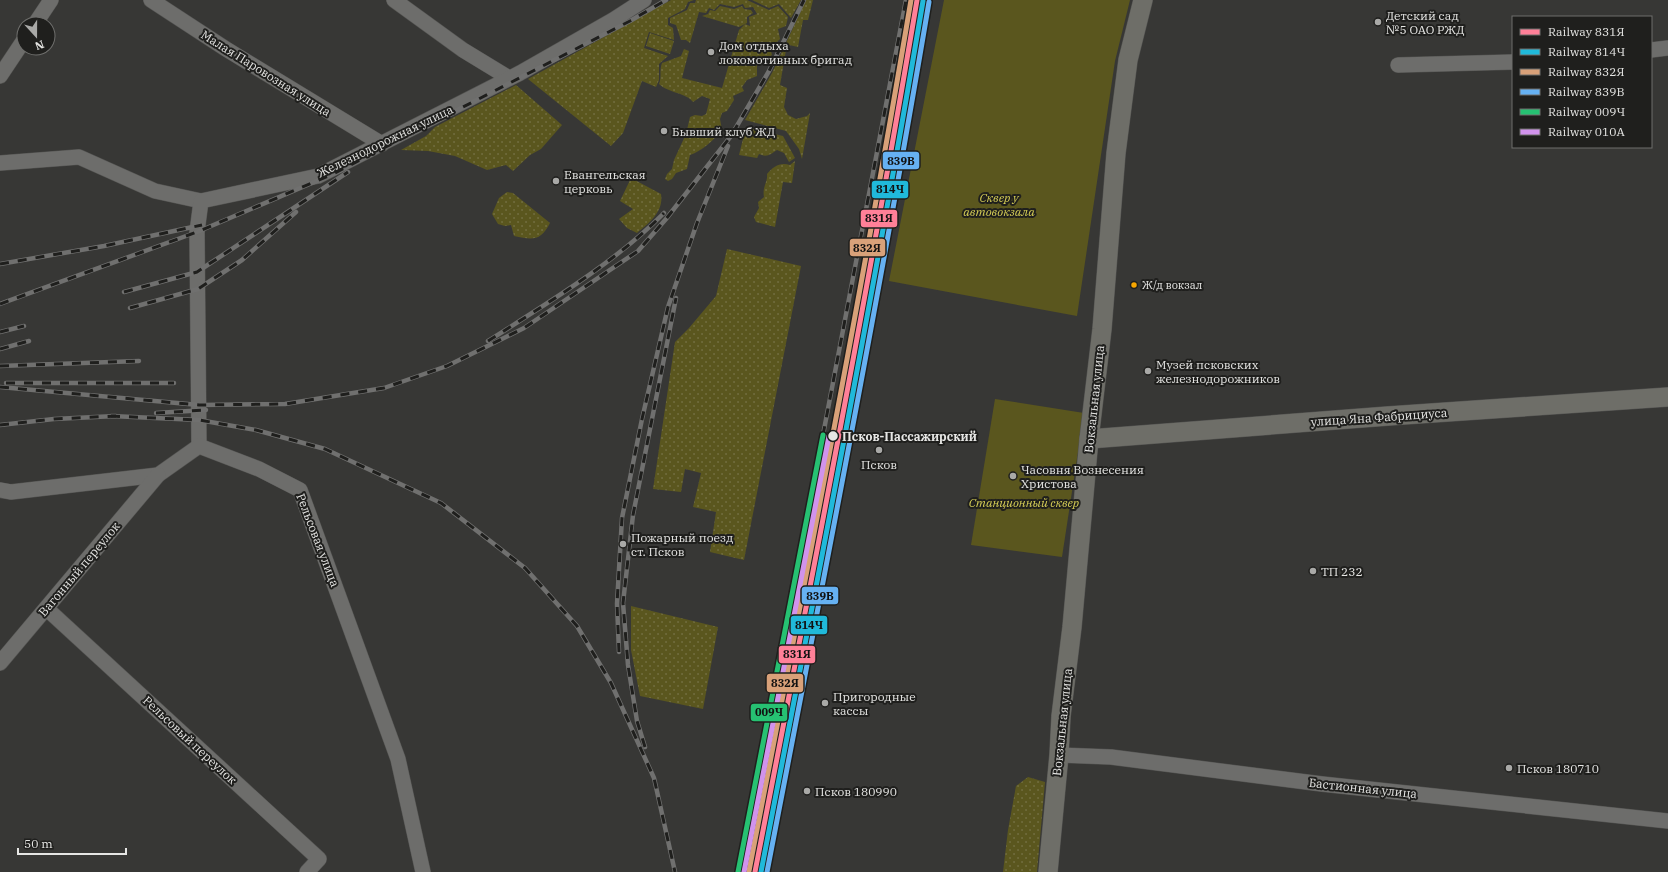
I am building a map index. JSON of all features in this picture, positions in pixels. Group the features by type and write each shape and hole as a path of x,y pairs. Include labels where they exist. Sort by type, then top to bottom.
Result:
{"main road":[{"name":"Вокзальная улица","path":"1048,872 1059,755 1061,716 1072,627 1102,329 1116,153 1128,60 1143,0"},
{"name":"улица Яна Фабрициуса","path":"1090,439 1372,417 1668,398"}],"street":[{"path":"40,16 51,0"},
{"name":"Малая Паровозная улица","path":"151,0 226,49 382,144"},
{"path":"394,0 463,50 509,78"},
{"name":"Железнодорожная улица","path":"201,201 318,176 509,78 607,24 644,0"},
{"path":"1652,50 1668,48"},
{"path":"0,76 16,52"},
{"path":"1398,65 1512,62"},
{"path":"0,163 79,158 155,192 201,201 197,232 199,446 158,475 11,492 0,490"},
{"name":"Рельсовая улица","path":"199,446 259,469 300,490 398,759 423,872"},
{"name":"Вагонный переулок","path":"0,663 158,475"},
{"name":"Рельсовый переулок","path":"46,609 319,859 307,872"},
{"name":"Бастионная улица","path":"1059,755 1111,757 1322,784 1668,821"}],"green space":[{"path":"671,0 694,0 688,2 685,9 668,18 668,25 673,28 674,40 649,32 644,48 668,56 659,64 659,80 656,87 642,81 623,133 611,146 528,79"},
{"path":"696,0 747,0 769,10 778,6 788,17 786,26 778,29 780,39 776,43 769,44 772,55 757,66 757,76 747,80 742,87 744,91 733,96 734,100 727,111 722,113 720,119 722,130 708,145 690,155 687,169 676,173 672,179 668,181 665,179 667,174 672,169 674,160 686,134 690,117 695,115 702,116 706,114 710,99 702,96 693,102 690,99 659,84 662,63 681,56 684,49 689,51 682,78 722,88 739,30 745,24 750,26 749,17 757,14 753,7 745,8 743,4 734,7 720,4 714,10 709,8 706,13 699,12 690,43 686,40 681,40 676,25 670,23 670,18 687,10 690,3 695,3"},
{"path":"752,0 801,0 791,18 779,4 769,8"},
{"path":"806,0 813,0 808,20 803,20 798,47 789,45 786,50 780,85 787,88 784,107 788,115 796,119 807,116 810,113 802,159 799,149 786,131 745,120 772,73"},
{"name":"Сквер у автовокзала","path":"944,0 1130,0 1115,61 1077,316 889,281"},
{"path":"720,6 734,9 742,6 744,9 751,10 753,13 747,17 747,23 739,27 702,16 708,14 710,10 715,11"},
{"path":"650,33 674,41 670,54 646,46"},
{"path":"516,85 562,125 541,149 530,155 513,171 506,165 487,170 455,156 428,151 401,150 426,136 435,127"},
{"path":"746,127 783,136 795,158 789,162 784,153 777,150 767,156 759,154 757,158 739,155"},
{"path":"795,161 792,183 783,182 775,227 756,222 754,217 759,208 758,202 764,197 767,174 777,165 790,165"},
{"path":"631,178 661,194 658,212 651,221 637,233 627,228 619,219 633,209 620,201"},
{"path":"507,192 513,193 550,223 547,229 540,236 536,238 526,238 514,236 511,225 505,226 498,224 492,214 499,198"},
{"path":"727,249 801,266 744,560 710,552 716,512 693,507 701,473 685,469 681,492 653,489 675,342 716,296"},
{"name":"Станционный сквер","path":"995,399 1084,413 1062,557 971,545"},
{"path":"631,606 718,627 703,709 640,696 631,650"},
{"path":"1028,777 1045,782 1037,872 1003,872 1008,830 1016,786"}],"railway":[{"path":"0,304 197,232 333,174 630,21 666,0"},
{"path":"0,387 199,405 285,404 384,388 447,366 524,328 638,251 666,219 731,136 769,71 804,0"},
{"path":"823,435 906,0"},
{"path":"619,652 617,604 622,518 642,419 668,307 697,223 728,146"},
{"path":"124,292 197,272 348,172"},
{"path":"130,308 198,289 242,260 296,212"},
{"path":"488,341 580,282 645,231 664,213"},
{"path":"0,264 104,246 202,225"},
{"path":"645,747 637,721 628,665 623,603 633,515 676,298"},
{"path":"0,332 24,326"},
{"path":"0,349 29,341"},
{"path":"0,366 139,361"},
{"path":"6,383 174,383"},
{"path":"156,413 206,410"},
{"path":"111,416 199,420 256,430 325,449 441,503 525,568 577,626 611,683 654,778 675,872"},
{"path":"0,425 54,419 116,416"}],"rail line":[{"name":"832Я","path":"749,871 853,327 911,0"},
{"name":"831Я","path":"755,872 859,328 917,0"},
{"name":"814Ч","path":"761,872 865,328 923,1"},
{"name":"839В","path":"767,872 871,329 929,2"},
{"name":"009Ч","path":"738,872 823,435"},
{"name":"010А","path":"744,872 829,436"}],"place":[{"name":"Детский сад №5 ОАО РЖД","path":"1378,22"},
{"name":"Дом отдыха локомотивных бригад","path":"711,52"},
{"name":"Бывший клуб ЖД","path":"664,131"},
{"name":"Евангельская церковь","path":"556,181"},
{"name":"Ж/д вокзал","path":"1134,285"},
{"name":"Музей псковских железнодорожников","path":"1148,371"},
{"name":"Псков-Пассажирский","path":"833,436"},
{"name":"Псков","path":"879,450"},
{"name":"Часовня Вознесения Христова","path":"1013,476"},
{"name":"Пожарный поезд ст. Псков","path":"623,544"},
{"name":"ТП 232","path":"1313,571"},
{"name":"Пригородные кассы","path":"825,703"},
{"name":"Псков 180710","path":"1509,768"},
{"name":"Псков 180990","path":"807,791"}]}
